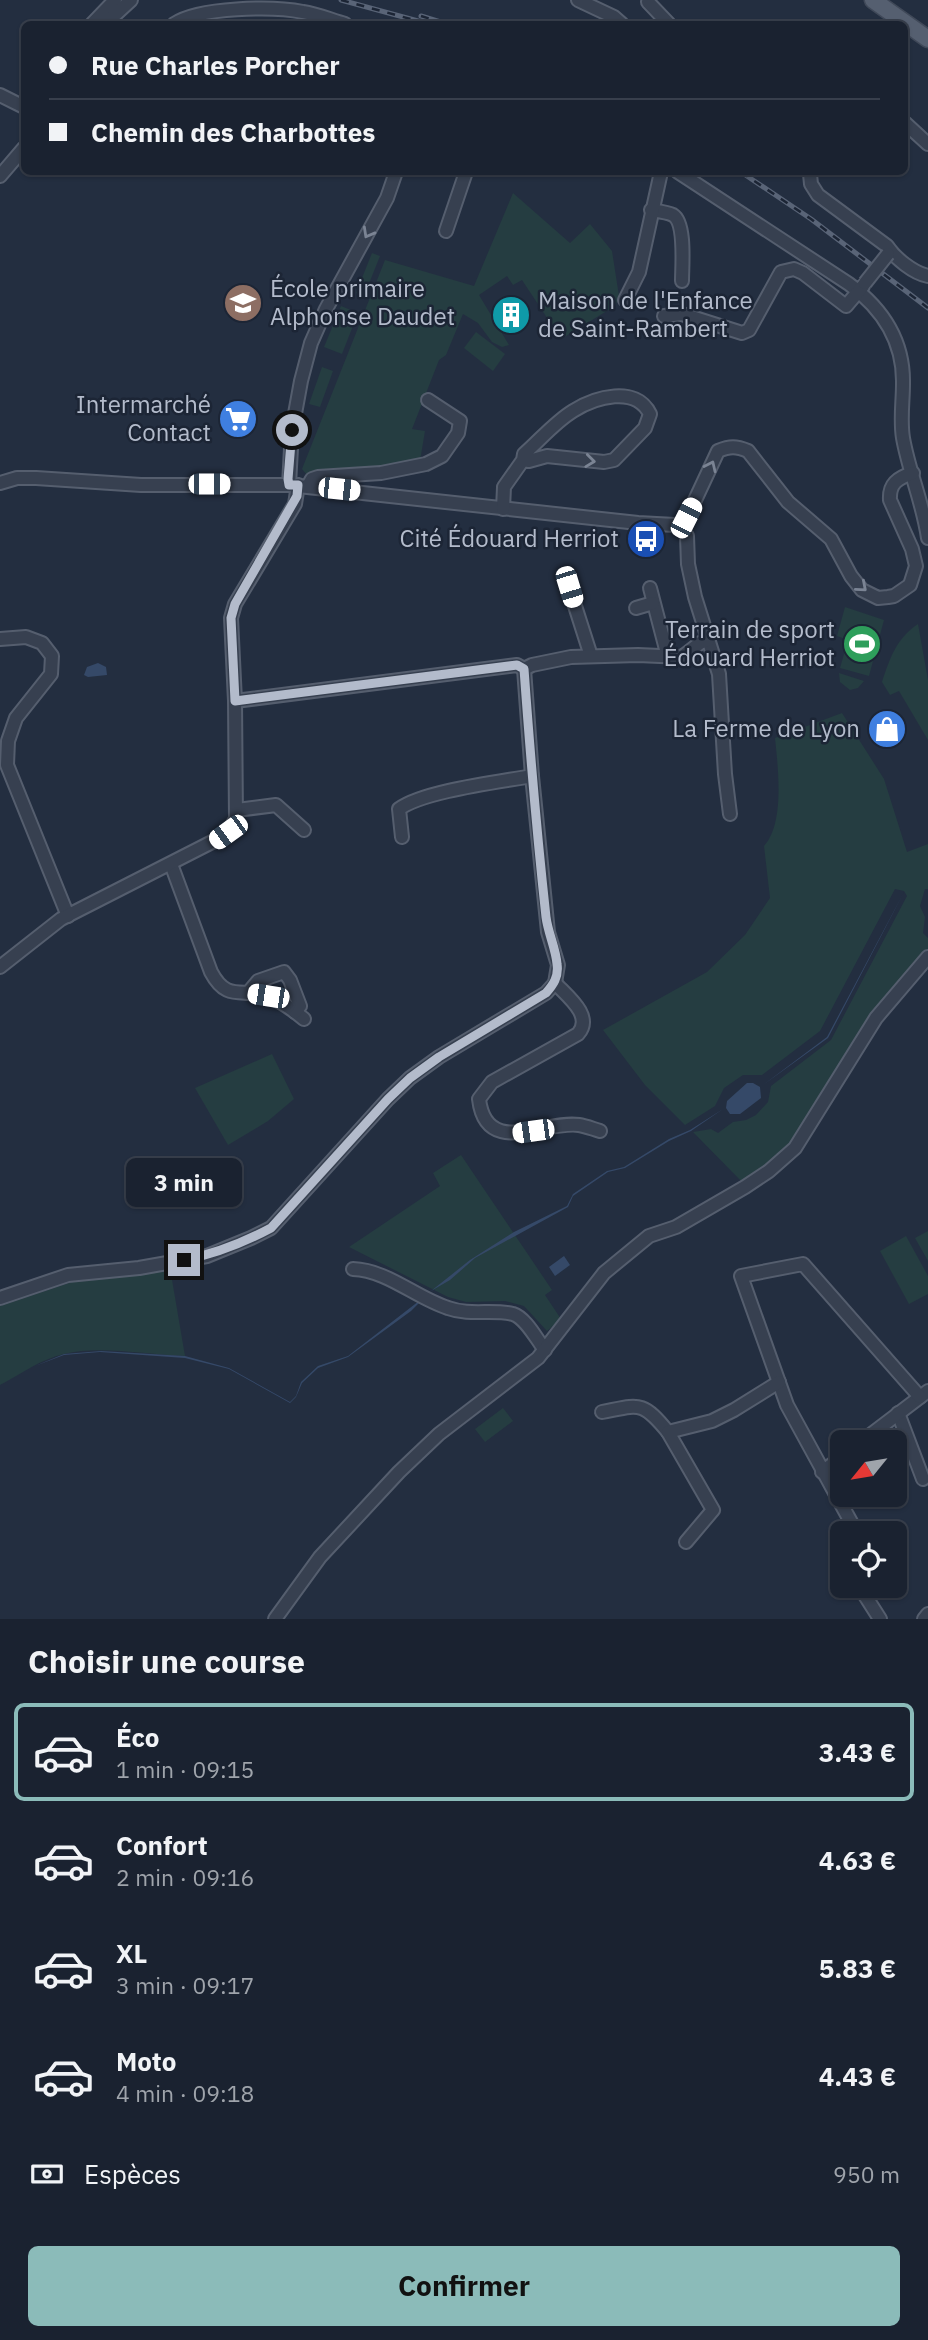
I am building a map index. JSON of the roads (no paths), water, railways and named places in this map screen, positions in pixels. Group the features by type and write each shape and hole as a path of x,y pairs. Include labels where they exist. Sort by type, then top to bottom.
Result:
{"main road":[{"path":"873,0 903,21"},
{"path":"908,25 928,39"}],"street":[{"path":"99,21 115,0"},
{"path":"101,21 131,0"},
{"path":"578,0 619,21"},
{"path":"649,2 666,21"},
{"path":"180,21 203,13 271,9 303,12 334,21"},
{"path":"0,95 21,106"},
{"path":"908,126 928,144"},
{"path":"0,176 21,152"},
{"path":"0,967 41,933 68,916 214,841 228,832 236,819 231,618 235,604 295,504 298,485 292,430 311,343 326,309 387,198 395,175"},
{"path":"446,231 465,175"},
{"path":"625,300 639,272 660,175"},
{"path":"683,175 862,287 884,317 900,350 903,382 902,434 928,538"},
{"path":"810,175 811,184 818,195 887,246 890,254 919,274 928,275"},
{"path":"651,210 671,214 678,220 681,229 682,281"},
{"path":"664,316 682,314 746,332 781,272 794,270 803,273 846,306 890,254"},
{"path":"503,509 504,487 523,460 524,454 570,412 611,396 638,400 646,406 650,414 645,428 614,460 604,463 547,456 523,460"},
{"path":"298,485 318,477 381,473 426,464 442,456 458,433 464,417 428,400"},
{"path":"682,528 718,452 729,447 738,447 748,451 788,502 831,540 862,590 878,598 894,596 910,585 916,566 889,492 891,485 902,476 913,473"},
{"path":"0,484 17,478 36,478 141,485 298,485 503,509 675,524 682,528 687,536 688,564 721,688 725,774 730,814"},
{"path":"569,587 591,656"},
{"path":"650,588 668,657"},
{"path":"636,608 653,603"},
{"path":"0,639 26,637 42,643 52,656 51,674 16,718 8,741 8,765 68,916"},
{"path":"524,669 532,665 591,656 682,657 708,640"},
{"path":"235,701 452,672 517,665 524,669"},
{"path":"0,1298 68,1275 139,1268 207,1256 271,1228 410,1078 439,1057 546,993 555,983 558,965 548,932 524,669"},
{"path":"402,837 398,809 408,803 532,776"},
{"path":"237,810 276,806 304,830"},
{"path":"171,863 216,981 228,992 268,996 300,1016 300,1006 284,972 258,981 248,993"},
{"path":"275,1619 320,1557 399,1472 439,1434 538,1358 604,1273 649,1236 676,1227 745,1187 769,1171 795,1148 876,1018 928,957"},
{"path":"555,983 581,1011 584,1027 578,1034 492,1082 479,1099 480,1110 485,1120 510,1134 578,1125 600,1131"},
{"path":"850,1521 787,1405 741,1276 803,1264 924,1394 876,1430"},
{"path":"353,1269 368,1269 446,1308 464,1313 514,1314 545,1350"},
{"path":"667,1432 712,1421 779,1382"},
{"path":"601,1412 637,1406 651,1411 667,1432 713,1510 686,1542"},
{"path":"898,1413 923,1479"},
{"path":"822,1472 830,1466"},
{"path":"867,1598 880,1619"},
{"path":"924,1619 928,1614"}],"water":[{"path":"98,663 106,667 107,675 84,675 87,667"},
{"path":"904,892 828,1038 763,1085 827,1037"},
{"path":"747,1083 760,1087 761,1098 740,1114 730,1114 726,1108 727,1101"},
{"path":"723,1109 691,1131 625,1168 608,1172 573,1196 568,1207 475,1258 450,1280 431,1291 470,1260 514,1232 567,1206 573,1194 607,1171 624,1167"},
{"path":"564,1256 570,1265 555,1276 549,1267"},
{"path":"428,1294 411,1311 348,1357 318,1368 302,1383 296,1397 290,1403 229,1369 185,1358 100,1352 64,1355 35,1366 64,1354 101,1351 185,1356 229,1368 290,1402 296,1396 301,1382 318,1366 348,1356"}],"railway":[{"path":"341,0 418,21"},
{"path":"421,16 437,21"},
{"path":"745,175 811,219 928,308"}],"place":[{"name":"École primaire Alphonse Daudet","path":"243,303"},
{"name":"Maison de l'Enfance de Saint-Rambert","path":"511,315"},
{"name":"Intermarché Contact","path":"238,419"},
{"name":"Cité Édouard Herriot","path":"646,539"},
{"name":"Terrain de sport Édouard Herriot","path":"862,644"},
{"name":"La Ferme de Lyon","path":"887,729"}]}
